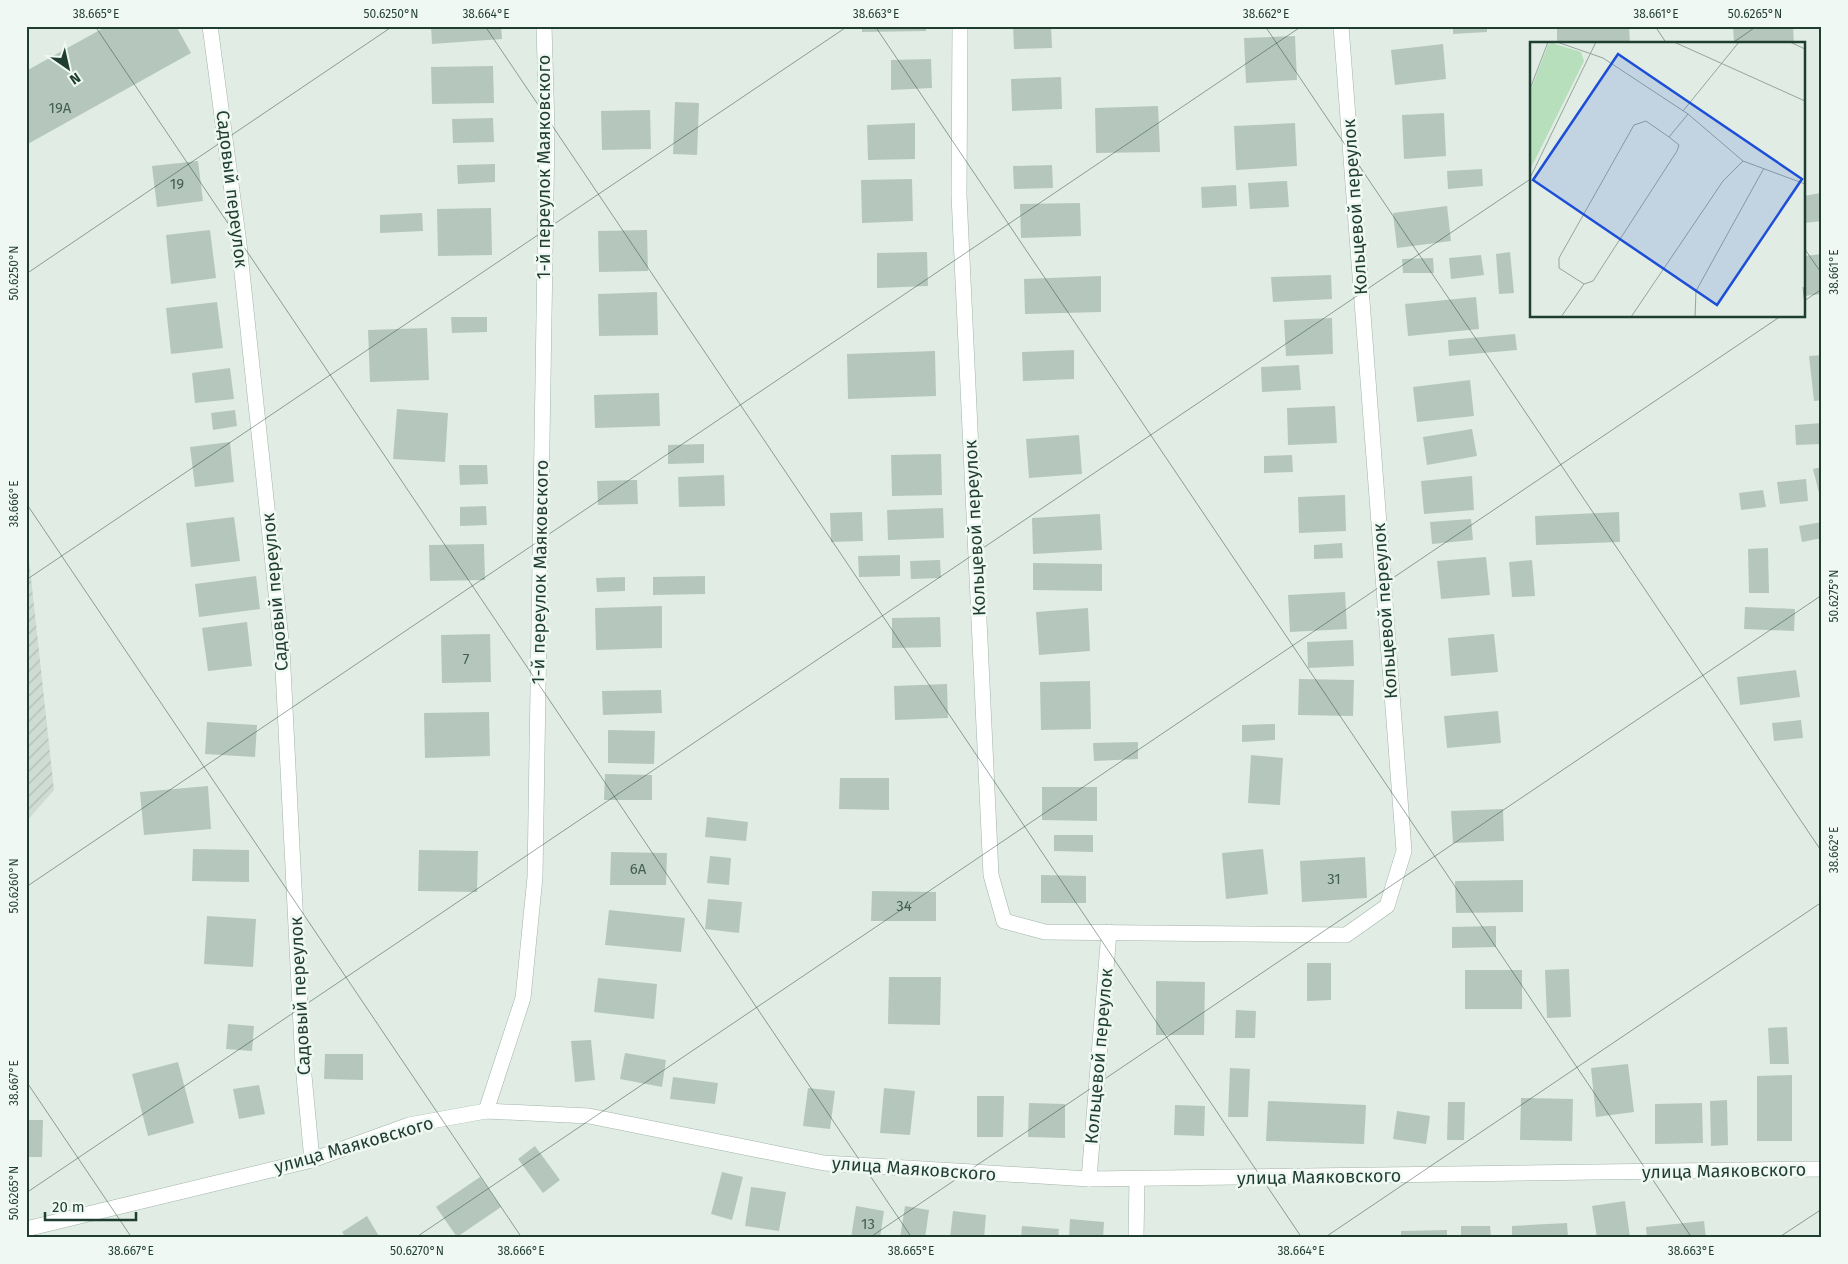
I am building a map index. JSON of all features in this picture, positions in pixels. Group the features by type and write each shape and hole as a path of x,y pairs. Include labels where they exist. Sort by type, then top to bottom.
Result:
{"street":[{"name":"Садовый переулок","path":"210,26 240,244 282,648 303,1065 312,1160"},
{"name":"1-й переулок Маяковского","path":"486,1111 523,998 535,877 547,130 544,26"},
{"name":"Кольцевой переулок","path":"960,26 959,195 991,875 1004,922 1045,932 1346,935 1387,906 1404,851 1341,26"},
{"name":"Кольцевой переулок","path":"1089,1179 1109,932"},
{"name":"улица Маяковского","path":"26,1229 312,1160 409,1125 486,1111 589,1116 824,1163 1089,1179 1822,1169"},
{"path":"1136,1238 1137,1179"}],"shaded area":[{"path":"26,532 54,790 26,822"}],"building":[{"path":"107,26 176,26 191,53 26,145 26,71"},
{"path":"501,26 502,39 432,44 431,27"},
{"path":"862,26 926,26 926,31 862,32"},
{"path":"1013,26 1051,26 1052,48 1014,49"},
{"path":"1453,26 1487,26 1487,32 1453,34"},
{"path":"1557,26 1629,26 1630,42 1557,42"},
{"path":"1733,26 1793,26 1794,42 1734,42"},
{"path":"1295,36 1297,80 1246,83 1244,38"},
{"path":"1443,44 1446,79 1395,85 1391,50"},
{"path":"931,59 932,88 891,90 891,60"},
{"path":"493,66 494,103 432,104 431,67"},
{"path":"1061,77 1062,109 1012,111 1011,79"},
{"path":"675,102 699,103 697,155 673,154"},
{"path":"1158,106 1160,152 1096,153 1095,108"},
{"path":"650,110 651,149 602,150 601,111"},
{"path":"1444,113 1446,156 1404,159 1402,115"},
{"path":"493,118 494,142 453,143 452,119"},
{"path":"915,123 915,159 868,160 867,125"},
{"path":"1295,123 1297,166 1236,170 1234,126"},
{"path":"198,161 203,201 157,207 152,166"},
{"path":"495,164 495,182 458,184 457,165"},
{"path":"1052,165 1053,188 1014,189 1013,166"},
{"path":"1482,169 1483,186 1448,189 1447,171"},
{"path":"912,179 913,221 862,223 861,180"},
{"path":"1287,181 1289,207 1250,209 1248,183"},
{"path":"1236,185 1237,206 1202,208 1201,187"},
{"path":"1820,193 1822,221 1806,223 1806,196"},
{"path":"1080,203 1081,236 1021,238 1020,204"},
{"path":"1447,206 1451,241 1397,248 1393,213"},
{"path":"491,208 492,255 438,256 437,209"},
{"path":"422,213 423,231 380,233 380,215"},
{"path":"210,230 216,278 171,284 166,235"},
{"path":"647,230 648,271 599,272 598,231"},
{"path":"927,252 928,286 877,288 877,253"},
{"path":"1510,252 1514,293 1499,294 1496,254"},
{"path":"1822,254 1822,294 1806,296 1806,256"},
{"path":"1481,255 1484,275 1451,279 1449,258"},
{"path":"1433,258 1434,273 1403,273 1402,259"},
{"path":"1331,275 1332,299 1273,302 1271,277"},
{"path":"1101,276 1101,312 1025,314 1024,279"},
{"path":"657,292 658,335 599,336 598,294"},
{"path":"1476,297 1479,329 1408,336 1405,304"},
{"path":"217,302 223,348 171,354 166,308"},
{"path":"451,317 487,317 487,332 452,333"},
{"path":"1332,318 1333,354 1286,356 1284,320"},
{"path":"427,328 429,380 370,382 368,330"},
{"path":"1515,334 1517,350 1449,356 1448,340"},
{"path":"1074,350 1074,379 1023,381 1022,352"},
{"path":"935,351 936,396 848,399 847,354"},
{"path":"1822,355 1822,400 1814,401 1809,356"},
{"path":"1299,365 1301,390 1262,392 1261,367"},
{"path":"230,368 234,399 195,403 192,373"},
{"path":"1470,380 1474,416 1417,422 1413,387"},
{"path":"659,393 660,426 595,428 594,395"},
{"path":"1335,406 1337,443 1288,445 1287,408"},
{"path":"397,409 448,413 445,462 393,459"},
{"path":"235,410 237,426 213,430 211,413"},
{"path":"1822,423 1822,444 1796,445 1795,425"},
{"path":"1472,429 1477,456 1427,465 1423,437"},
{"path":"1079,435 1082,474 1029,478 1026,439"},
{"path":"230,442 234,482 195,487 190,447"},
{"path":"704,444 704,463 668,464 668,445"},
{"path":"941,454 942,495 892,496 891,455"},
{"path":"1292,455 1293,472 1264,473 1264,456"},
{"path":"459,465 487,465 488,484 460,485"},
{"path":"1822,467 1822,501 1821,501 1813,469"},
{"path":"724,475 725,506 679,507 678,477"},
{"path":"1472,476 1474,510 1424,514 1421,481"},
{"path":"1806,479 1808,501 1780,504 1777,482"},
{"path":"637,480 638,504 598,505 597,481"},
{"path":"1763,490 1766,507 1741,510 1739,493"},
{"path":"1345,495 1346,531 1299,533 1298,497"},
{"path":"486,506 487,525 460,526 460,507"},
{"path":"943,508 944,538 888,540 887,510"},
{"path":"862,512 863,541 831,542 830,513"},
{"path":"1619,512 1620,542 1536,545 1535,516"},
{"path":"1100,514 1102,550 1033,554 1032,518"},
{"path":"234,517 240,561 191,567 186,523"},
{"path":"1471,519 1473,540 1432,544 1430,522"},
{"path":"1822,522 1822,538 1802,542 1799,526"},
{"path":"1342,543 1343,558 1314,559 1314,545"},
{"path":"484,544 485,580 430,581 429,545"},
{"path":"1768,548 1769,593 1749,593 1748,549"},
{"path":"900,555 900,576 859,577 858,556"},
{"path":"1486,557 1490,595 1441,599 1437,561"},
{"path":"940,560 941,578 911,579 910,561"},
{"path":"1532,560 1535,596 1512,597 1509,562"},
{"path":"1033,563 1102,564 1102,591 1033,590"},
{"path":"256,576 260,609 199,617 195,584"},
{"path":"705,576 705,594 653,595 653,577"},
{"path":"625,577 625,591 597,592 596,578"},
{"path":"1345,592 1347,629 1290,632 1288,595"},
{"path":"662,606 662,648 596,650 595,608"},
{"path":"1745,607 1795,609 1794,631 1744,629"},
{"path":"1088,608 1090,651 1039,655 1036,612"},
{"path":"940,617 941,647 892,648 892,618"},
{"path":"247,622 252,666 208,671 202,628"},
{"path":"490,634 491,682 442,683 441,635"},
{"path":"1494,634 1498,672 1451,676 1448,638"},
{"path":"1353,640 1354,666 1308,668 1307,642"},
{"path":"1796,670 1800,697 1740,705 1737,677"},
{"path":"1299,679 1354,680 1353,716 1298,715"},
{"path":"1090,681 1091,729 1041,730 1040,682"},
{"path":"947,684 948,718 895,720 894,686"},
{"path":"661,690 662,713 603,715 602,691"},
{"path":"1498,711 1501,743 1447,748 1444,716"},
{"path":"489,712 490,756 425,758 424,713"},
{"path":"1801,720 1803,738 1774,741 1772,723"},
{"path":"207,722 257,725 255,757 205,754"},
{"path":"1275,724 1275,740 1242,742 1242,725"},
{"path":"608,730 655,731 654,764 608,763"},
{"path":"1138,742 1138,759 1094,761 1093,743"},
{"path":"1251,755 1283,758 1280,805 1248,803"},
{"path":"605,774 652,775 652,800 604,800"},
{"path":"840,778 889,778 889,810 839,809"},
{"path":"208,786 211,829 144,835 140,792"},
{"path":"1042,787 1097,787 1097,821 1042,820"},
{"path":"1503,809 1504,841 1453,843 1451,811"},
{"path":"707,817 748,822 746,841 705,837"},
{"path":"1054,835 1093,835 1093,852 1054,851"},
{"path":"193,849 249,850 249,882 192,881"},
{"path":"1263,849 1268,894 1226,899 1222,853"},
{"path":"419,850 478,851 477,892 418,891"},
{"path":"611,852 667,853 666,885 610,885"},
{"path":"710,856 731,858 729,885 707,883"},
{"path":"1365,857 1367,898 1302,902 1300,861"},
{"path":"1041,875 1086,876 1086,903 1041,903"},
{"path":"1523,880 1523,912 1456,913 1455,881"},
{"path":"872,891 936,892 936,921 871,921"},
{"path":"708,899 742,902 739,933 705,929"},
{"path":"609,910 685,918 681,952 605,945"},
{"path":"207,916 256,919 253,967 204,964"},
{"path":"1496,926 1496,947 1452,948 1452,927"},
{"path":"1307,963 1331,963 1331,1000 1307,1001"},
{"path":"1569,969 1571,1017 1547,1018 1545,970"},
{"path":"1465,970 1522,970 1522,1009 1465,1009"},
{"path":"889,977 941,977 940,1025 888,1024"},
{"path":"598,978 657,984 654,1019 594,1012"},
{"path":"1156,981 1205,982 1204,1035 1156,1035"},
{"path":"1236,1010 1256,1011 1255,1038 1235,1038"},
{"path":"228,1024 254,1026 252,1051 226,1049"},
{"path":"1787,1027 1789,1064 1770,1064 1768,1028"},
{"path":"591,1040 595,1080 575,1082 571,1041"},
{"path":"625,1053 666,1060 662,1087 620,1079"},
{"path":"325,1054 363,1054 363,1080 324,1079"},
{"path":"178,1062 194,1123 148,1136 132,1074"},
{"path":"1628,1064 1634,1112 1596,1117 1591,1068"},
{"path":"1230,1068 1250,1069 1248,1117 1228,1117"},
{"path":"1792,1075 1792,1141 1757,1141 1757,1076"},
{"path":"673,1077 718,1083 715,1104 670,1099"},
{"path":"259,1085 265,1114 239,1119 233,1089"},
{"path":"808,1088 835,1091 830,1129 803,1126"},
{"path":"884,1088 915,1091 910,1135 880,1133"},
{"path":"977,1096 1004,1096 1003,1137 977,1137"},
{"path":"1521,1098 1573,1099 1572,1141 1520,1140"},
{"path":"1727,1100 1728,1145 1711,1146 1710,1101"},
{"path":"1268,1101 1366,1105 1364,1144 1266,1141"},
{"path":"1448,1102 1465,1102 1464,1140 1447,1140"},
{"path":"1029,1103 1065,1104 1065,1138 1028,1137"},
{"path":"1702,1103 1703,1143 1655,1144 1655,1104"},
{"path":"1175,1105 1205,1106 1204,1136 1174,1135"},
{"path":"1397,1111 1430,1116 1426,1144 1393,1139"},
{"path":"26,1120 43,1120 42,1157 26,1157"},
{"path":"535,1146 560,1180 543,1193 518,1159"},
{"path":"722,1172 743,1177 732,1220 711,1214"},
{"path":"480,1177 501,1207 457,1237 436,1207"},
{"path":"751,1187 786,1192 779,1231 745,1226"},
{"path":"1625,1201 1630,1238 1597,1238 1592,1206"},
{"path":"856,1206 884,1211 880,1238 851,1238"},
{"path":"905,1206 929,1210 925,1238 900,1238"},
{"path":"953,1211 986,1215 984,1238 950,1238"},
{"path":"367,1216 380,1238 346,1238 342,1232"},
{"path":"1070,1219 1104,1222 1103,1238 1069,1238"},
{"path":"1704,1221 1706,1238 1647,1238 1646,1227"},
{"path":"1567,1223 1568,1238 1512,1238 1512,1226"},
{"path":"1022,1226 1059,1229 1058,1238 1021,1238"},
{"path":"1461,1226 1490,1226 1491,1238 1461,1238"},
{"path":"1447,1230 1447,1238 1401,1238 1401,1231"}]}
